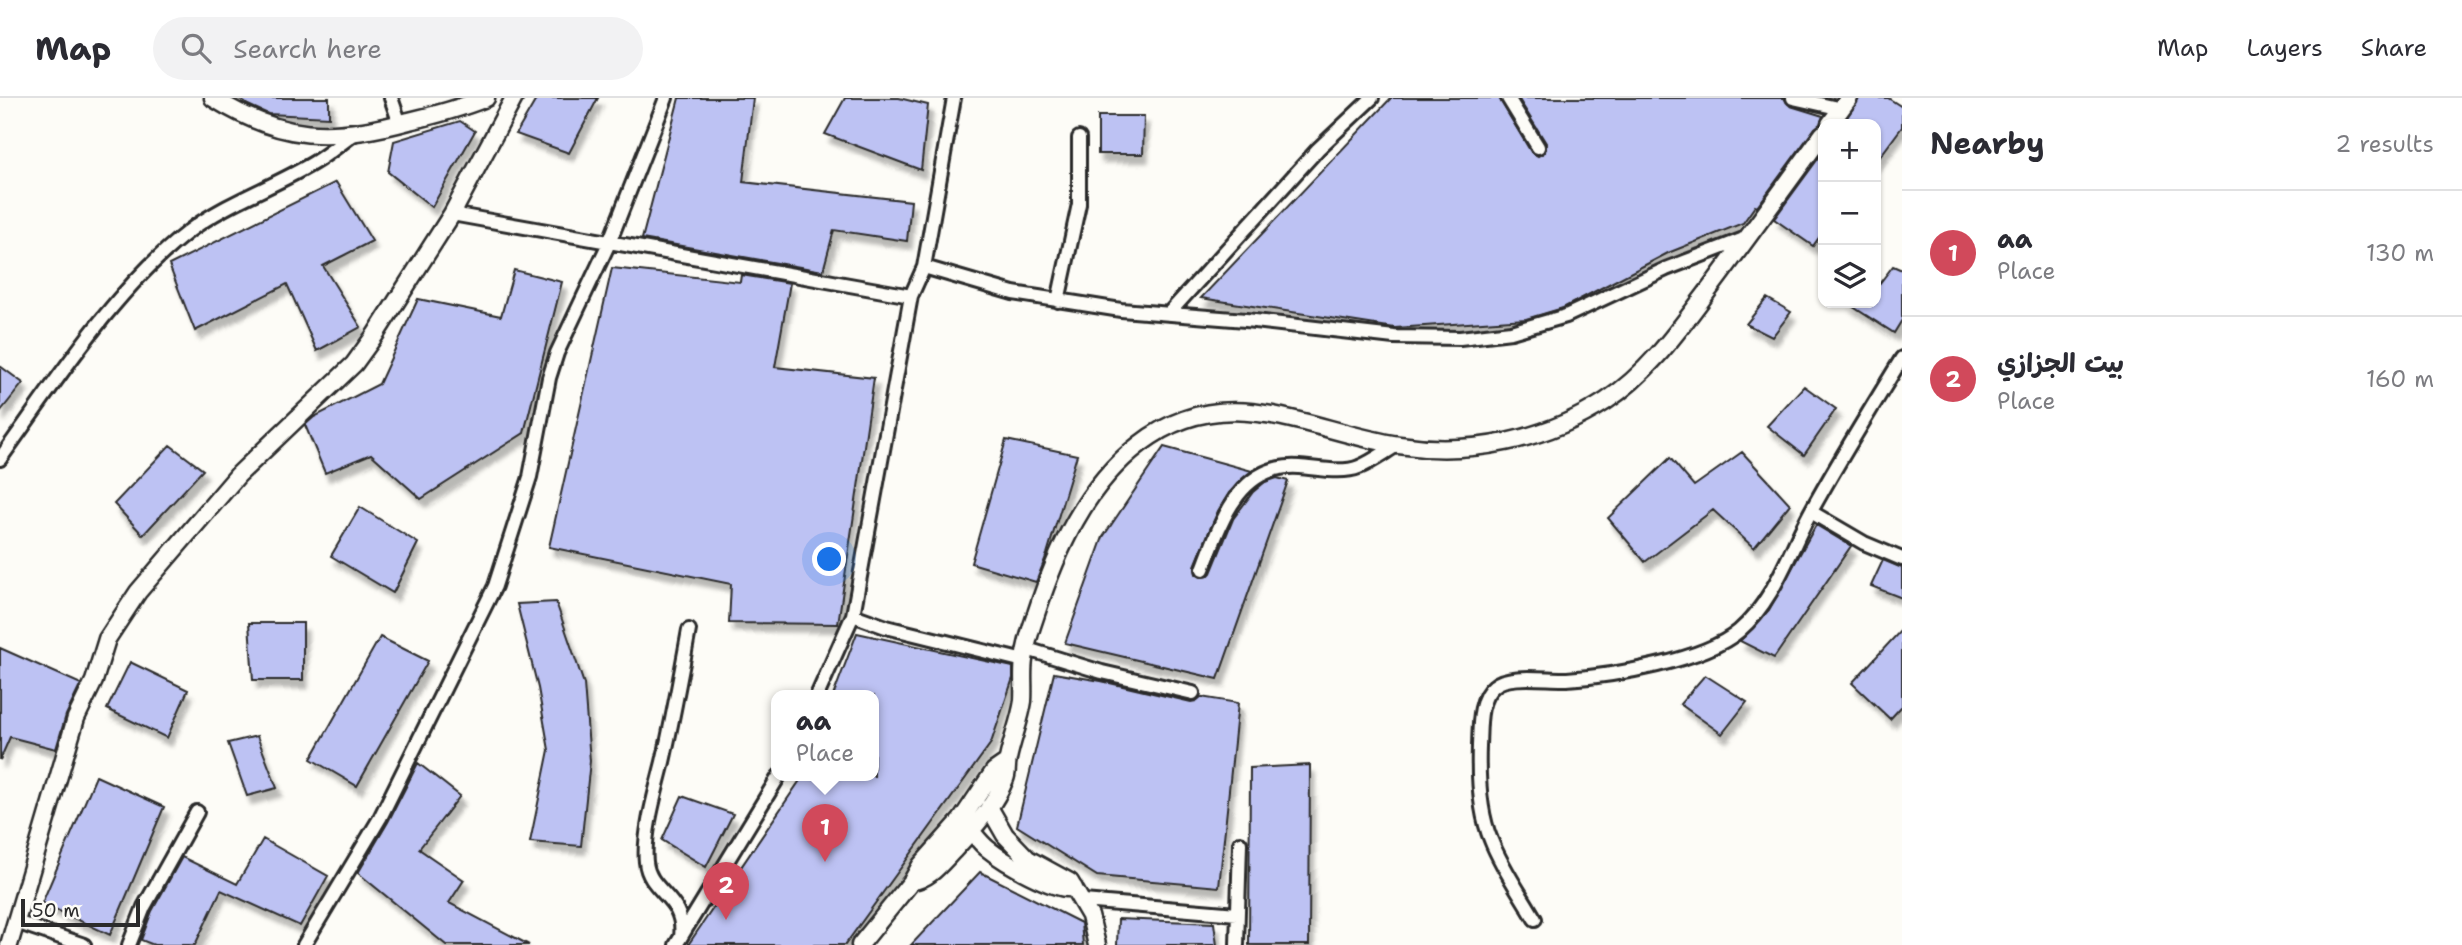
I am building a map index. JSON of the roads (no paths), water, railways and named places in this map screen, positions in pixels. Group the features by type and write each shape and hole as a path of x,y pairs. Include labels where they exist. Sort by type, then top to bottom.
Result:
{"street":[{"path":"213,98 238,114 265,125 294,133 324,136 354,134 400,124 486,98"},
{"path":"391,98 400,124"},
{"path":"9,945 75,718 94,681 107,639 138,592 238,475 354,364 452,214 514,98"},
{"path":"304,945 380,818 495,586 530,477 546,406 549,378 557,353 609,243 666,98"},
{"path":"820,690 853,615 911,296 924,267 954,98"},
{"path":"1170,312 1318,149 1372,98"},
{"path":"1508,98 1538,148"},
{"path":"1793,98 1845,103"},
{"path":"1834,119 1845,103"},
{"path":"0,459 92,331 154,262 190,230 262,188 314,162 354,134"},
{"path":"1058,301 1079,204 1079,138"},
{"path":"860,945 912,881 921,865 989,807 1004,781 1020,718 1025,655 1035,616 1054,566 1087,500 1139,444 1159,430 1182,420 1231,410 1256,411 1397,445 1428,448 1490,445 1551,429 1606,401 1632,382 1653,361 1818,141"},
{"path":"452,214 911,296"},
{"path":"924,267 1013,293 1121,310 1170,312 1394,337 1460,338 1511,332 1566,316 1749,236"},
{"path":"1535,919 1491,841 1483,809 1479,751 1480,717 1490,690 1496,683 1513,679 1575,678 1640,668 1677,659 1738,632 1769,594 1811,512 1902,358"},
{"path":"1203,569 1225,518 1250,481 1274,468 1286,466 1358,468 1397,445"},
{"path":"1811,512 1864,543 1902,559"},
{"path":"853,615 886,627 1193,693"},
{"path":"678,941 683,923 679,911 653,878 646,862 656,789 689,630"},
{"path":"966,826 993,771 1007,762"},
{"path":"678,941 776,781"},
{"path":"989,807 1005,835 1028,859 1066,878 1090,916 1097,945"},
{"path":"129,945 144,908 197,812"},
{"path":"966,826 1001,859 1059,888 1078,894 1237,914"},
{"path":"1237,945 1240,843"},
{"path":"16,922 84,945"}],"place":[{"name":"aa","path":"825,862"},
{"name":"بيت الجزازي","path":"726,920"}]}
